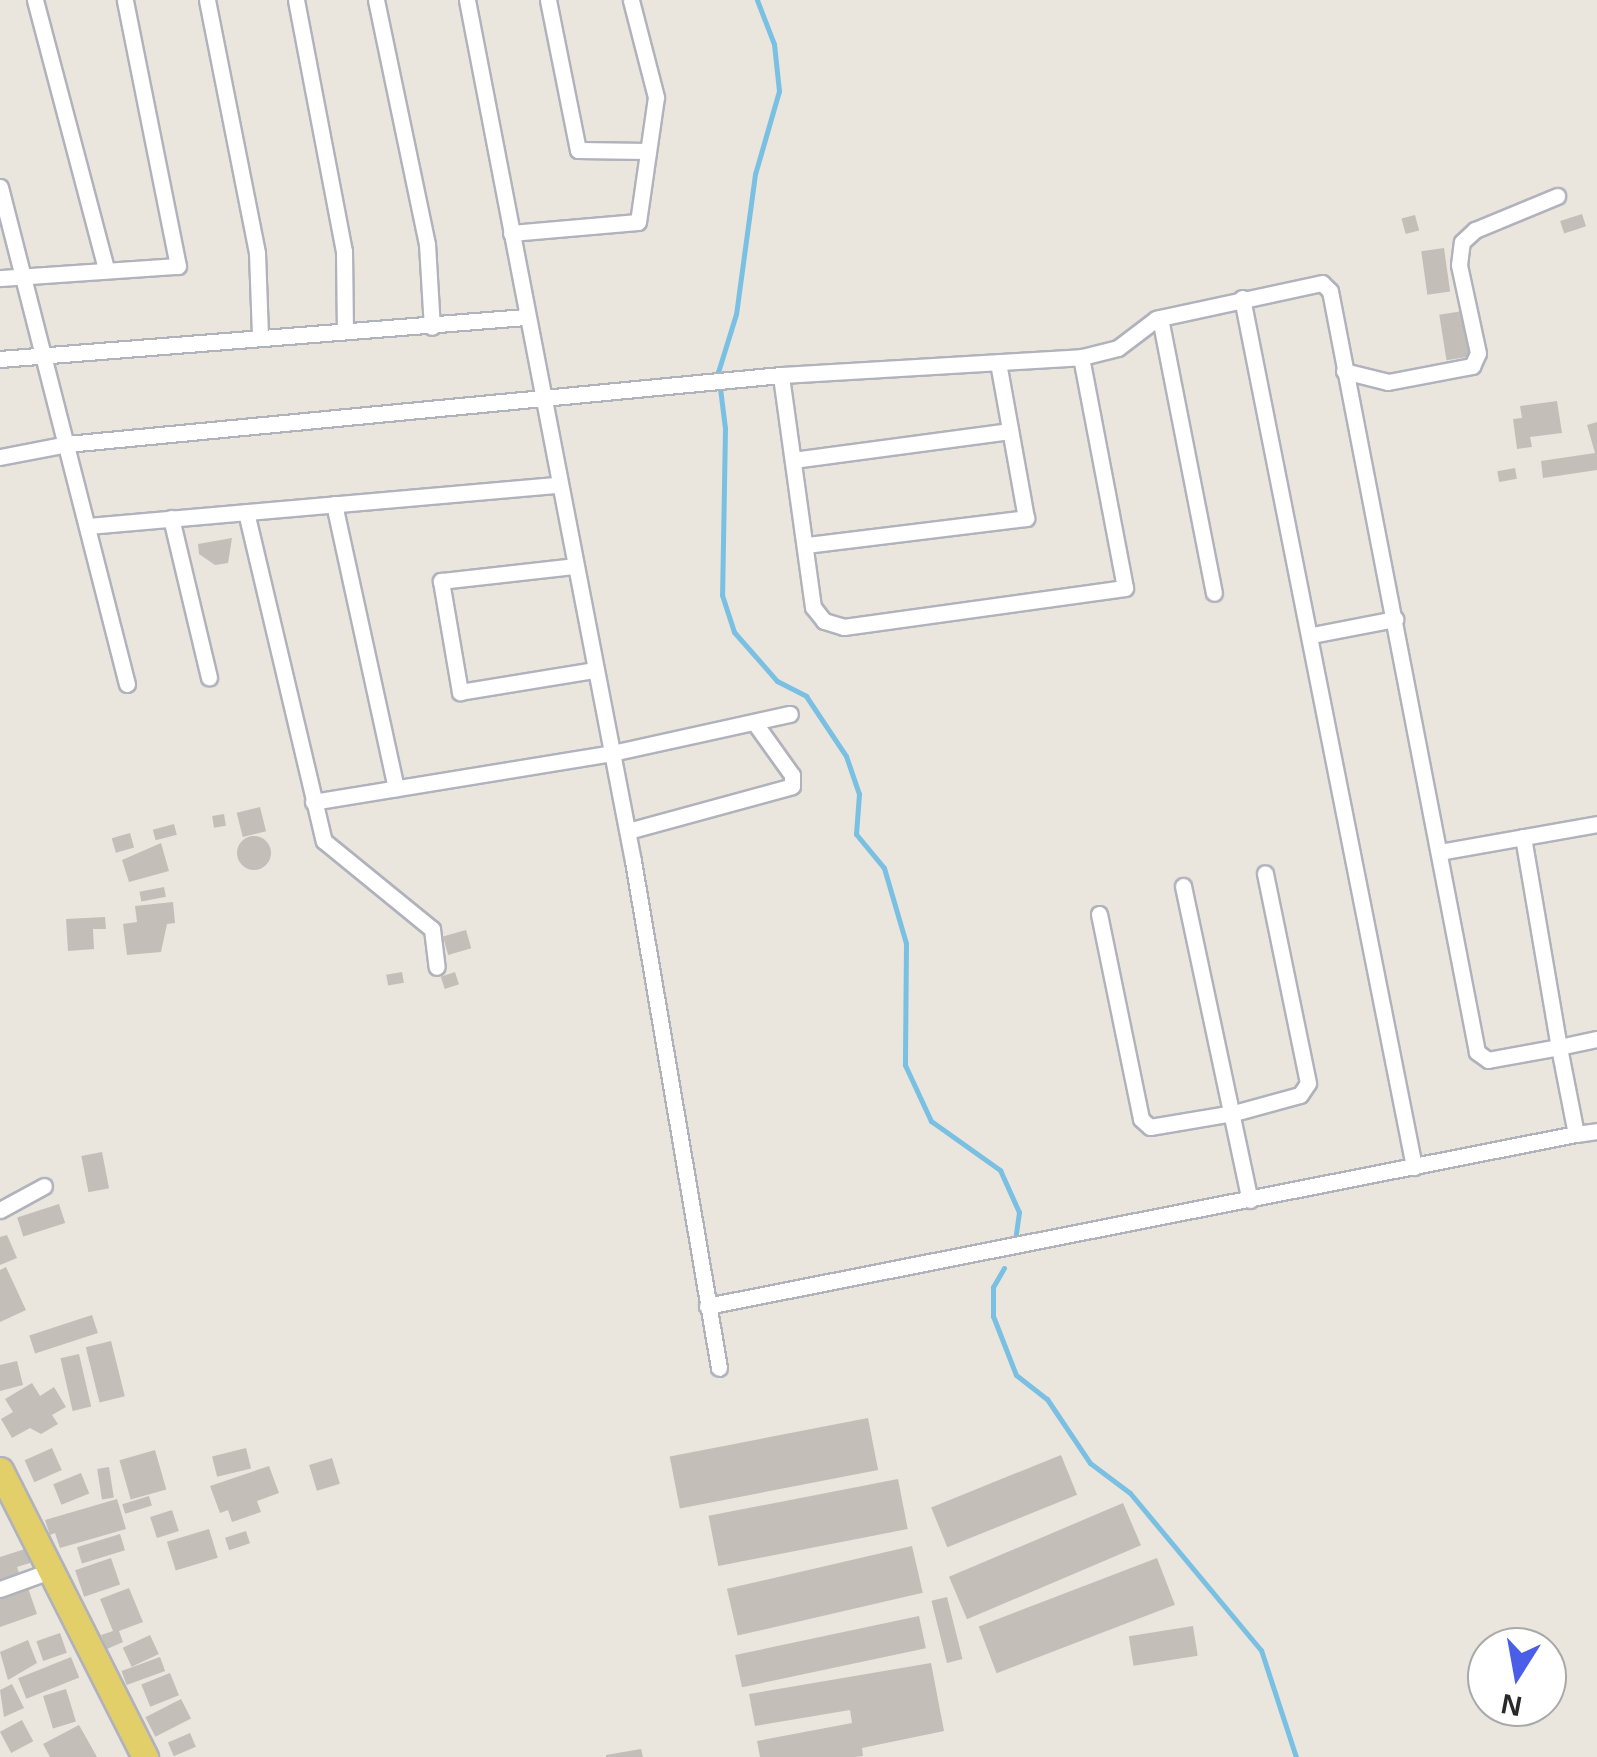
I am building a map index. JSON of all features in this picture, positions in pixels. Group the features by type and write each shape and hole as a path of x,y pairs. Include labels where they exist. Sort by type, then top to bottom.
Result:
{"main road":[{"path":"0,1470 145,1757"}],"street":[{"path":"35,0 106,270"},
{"path":"0,278 22,273 178,266 125,0"},
{"path":"206,0 256,253 260,336"},
{"path":"296,0 344,250 345,330"},
{"path":"376,0 427,244 432,327"},
{"path":"467,0 628,831 719,1368"},
{"path":"548,0 578,150 648,151"},
{"path":"511,233 638,222 656,98 631,0"},
{"path":"0,187 127,684"},
{"path":"1344,371 1388,382 1472,366 1478,352 1459,264 1462,242 1475,230 1557,196"},
{"path":"0,457 66,444 781,375 1081,357 1118,348 1160,318 1322,283 1330,292 1477,1052 1488,1060 1597,1039"},
{"path":"1242,298 1312,634 1414,1167"},
{"path":"0,359 43,351 432,327 526,317"},
{"path":"1160,318 1214,594"},
{"path":"781,375 813,607 824,622 844,627 1125,588 1081,357"},
{"path":"807,545 1026,518 998,363"},
{"path":"793,460 1010,430"},
{"path":"87,526 559,485"},
{"path":"334,504 396,788"},
{"path":"246,512 313,802 329,848 432,929 437,967"},
{"path":"171,518 209,678"},
{"path":"575,566 440,580 460,692 596,670"},
{"path":"1312,634 1395,619"},
{"path":"313,802 612,753 790,714"},
{"path":"628,831 792,786 792,775 754,722"},
{"path":"1439,852 1597,824"},
{"path":"1523,837 1576,1134"},
{"path":"1099,914 1140,1119 1150,1127 1234,1114 1300,1096 1308,1083 1265,873"},
{"path":"1183,886 1250,1200"},
{"path":"708,1306 1597,1131"},
{"path":"0,1210 44,1186"},
{"path":"0,1589 50,1571"}],"building":[{"path":"1582,214 1586,226 1564,233 1560,221"},
{"path":"1415,215 1419,230 1406,234 1401,219"},
{"path":"1444,248 1450,292 1427,295 1421,251"},
{"path":"1463,311 1470,356 1446,360 1439,315"},
{"path":"1557,401 1562,433 1530,437 1532,447 1517,449 1513,419 1522,418 1520,406"},
{"path":"1597,422 1597,470 1543,478 1541,461 1595,453 1587,425"},
{"path":"1515,468 1517,479 1499,482 1497,471"},
{"path":"232,538 228,563 215,565 199,554 198,544"},
{"path":"260,807 266,831 243,837 237,813"},
{"path":"224,814 226,826 214,828 212,816"},
{"path":"174,824 177,835 156,840 153,830"},
{"path":"130,833 134,847 116,853 112,838"},
{"path":"254,836 266,841 271,853 266,865 254,870 242,865 237,853 242,841"},
{"path":"161,843 169,871 129,882 122,860"},
{"path":"164,887 166,897 141,902 139,892"},
{"path":"173,902 175,923 167,924 161,952 127,955 123,924 137,922 135,906"},
{"path":"105,917 106,929 93,929 94,949 68,951 66,919"},
{"path":"466,930 471,948 448,955 443,937"},
{"path":"402,972 404,983 388,986 386,975"},
{"path":"455,972 459,984 445,989 441,977"},
{"path":"102,1152 109,1188 88,1192 81,1156"},
{"path":"59,1204 65,1223 23,1237 17,1218"},
{"path":"7,1235 17,1258 0,1265 0,1237"},
{"path":"6,1267 26,1310 0,1322 0,1270"},
{"path":"92,1315 98,1333 35,1353 29,1335"},
{"path":"111,1341 125,1396 100,1403 86,1347"},
{"path":"79,1354 91,1407 73,1411 60,1358"},
{"path":"17,1361 23,1385 0,1391 0,1365"},
{"path":"32,1383 40,1396 54,1387 66,1407 52,1415 58,1424 41,1434 30,1428 12,1438 1,1419 13,1412 5,1399"},
{"path":"868,1418 878,1470 680,1509 670,1457"},
{"path":"52,1448 62,1470 34,1482 25,1460"},
{"path":"246,1448 251,1468 217,1477 212,1456"},
{"path":"155,1450 166,1489 131,1500 119,1460"},
{"path":"1061,1455 1077,1495 947,1547 931,1507"},
{"path":"332,1458 340,1484 317,1491 309,1465"},
{"path":"269,1466 279,1493 257,1501 261,1512 232,1522 228,1510 220,1513 210,1486"},
{"path":"109,1467 114,1498 102,1499 97,1469"},
{"path":"81,1473 89,1493 61,1505 53,1484"},
{"path":"898,1479 908,1529 718,1566 709,1516"},
{"path":"149,1496 152,1506 125,1514 122,1504"},
{"path":"117,1499 126,1529 60,1548 55,1533 50,1535 45,1520"},
{"path":"1123,1503 1141,1545 967,1619 949,1577"},
{"path":"172,1510 179,1531 157,1538 150,1517"},
{"path":"209,1529 218,1558 176,1571 167,1542"},
{"path":"246,1531 250,1543 229,1550 225,1538"},
{"path":"120,1534 125,1550 82,1563 77,1547"},
{"path":"912,1546 923,1593 738,1636 727,1589"},
{"path":"28,1548 33,1562 17,1567 20,1576 0,1582 0,1557"},
{"path":"111,1558 120,1584 84,1597 75,1570"},
{"path":"1157,1558 1175,1605 997,1673 979,1626"},
{"path":"28,1588 37,1614 0,1627 0,1598"},
{"path":"129,1588 143,1622 119,1631 123,1642 107,1649 101,1635 113,1631 100,1599"},
{"path":"947,1597 962,1659 947,1663 931,1601"},
{"path":"919,1616 926,1648 742,1687 735,1655"},
{"path":"1193,1626 1198,1656 1133,1666 1129,1636"},
{"path":"60,1633 67,1653 43,1661 36,1641"},
{"path":"150,1635 159,1654 132,1667 123,1648"},
{"path":"28,1640 37,1663 8,1680 0,1652"},
{"path":"71,1657 79,1677 26,1699 18,1678"},
{"path":"160,1657 165,1671 127,1685 121,1671"},
{"path":"931,1663 944,1731 862,1748 863,1756 760,1757 757,1741 852,1723 850,1710 755,1726 749,1694"},
{"path":"170,1673 179,1695 150,1707 141,1685"},
{"path":"12,1684 24,1708 4,1717 0,1690"},
{"path":"66,1689 76,1722 53,1729 43,1696"},
{"path":"181,1699 191,1719 155,1737 145,1717"},
{"path":"22,1720 33,1741 11,1753 0,1732"},
{"path":"79,1725 97,1757 50,1757 43,1744"},
{"path":"190,1733 196,1747 174,1756 168,1742"},
{"path":"641,1749 643,1757 606,1757 606,1755"}],"waterway":[{"path":"757,0 774,44 779,91 755,174 736,314 718,372 725,428 722,595 734,632 777,681 806,696 846,756 859,794 856,834 884,868 906,943 905,1065 931,1121 1000,1170 1019,1212 1015,1239"},
{"path":"1004,1268 993,1287 993,1316 1016,1375 1047,1399 1090,1463 1130,1493 1261,1650 1296,1757"}]}
